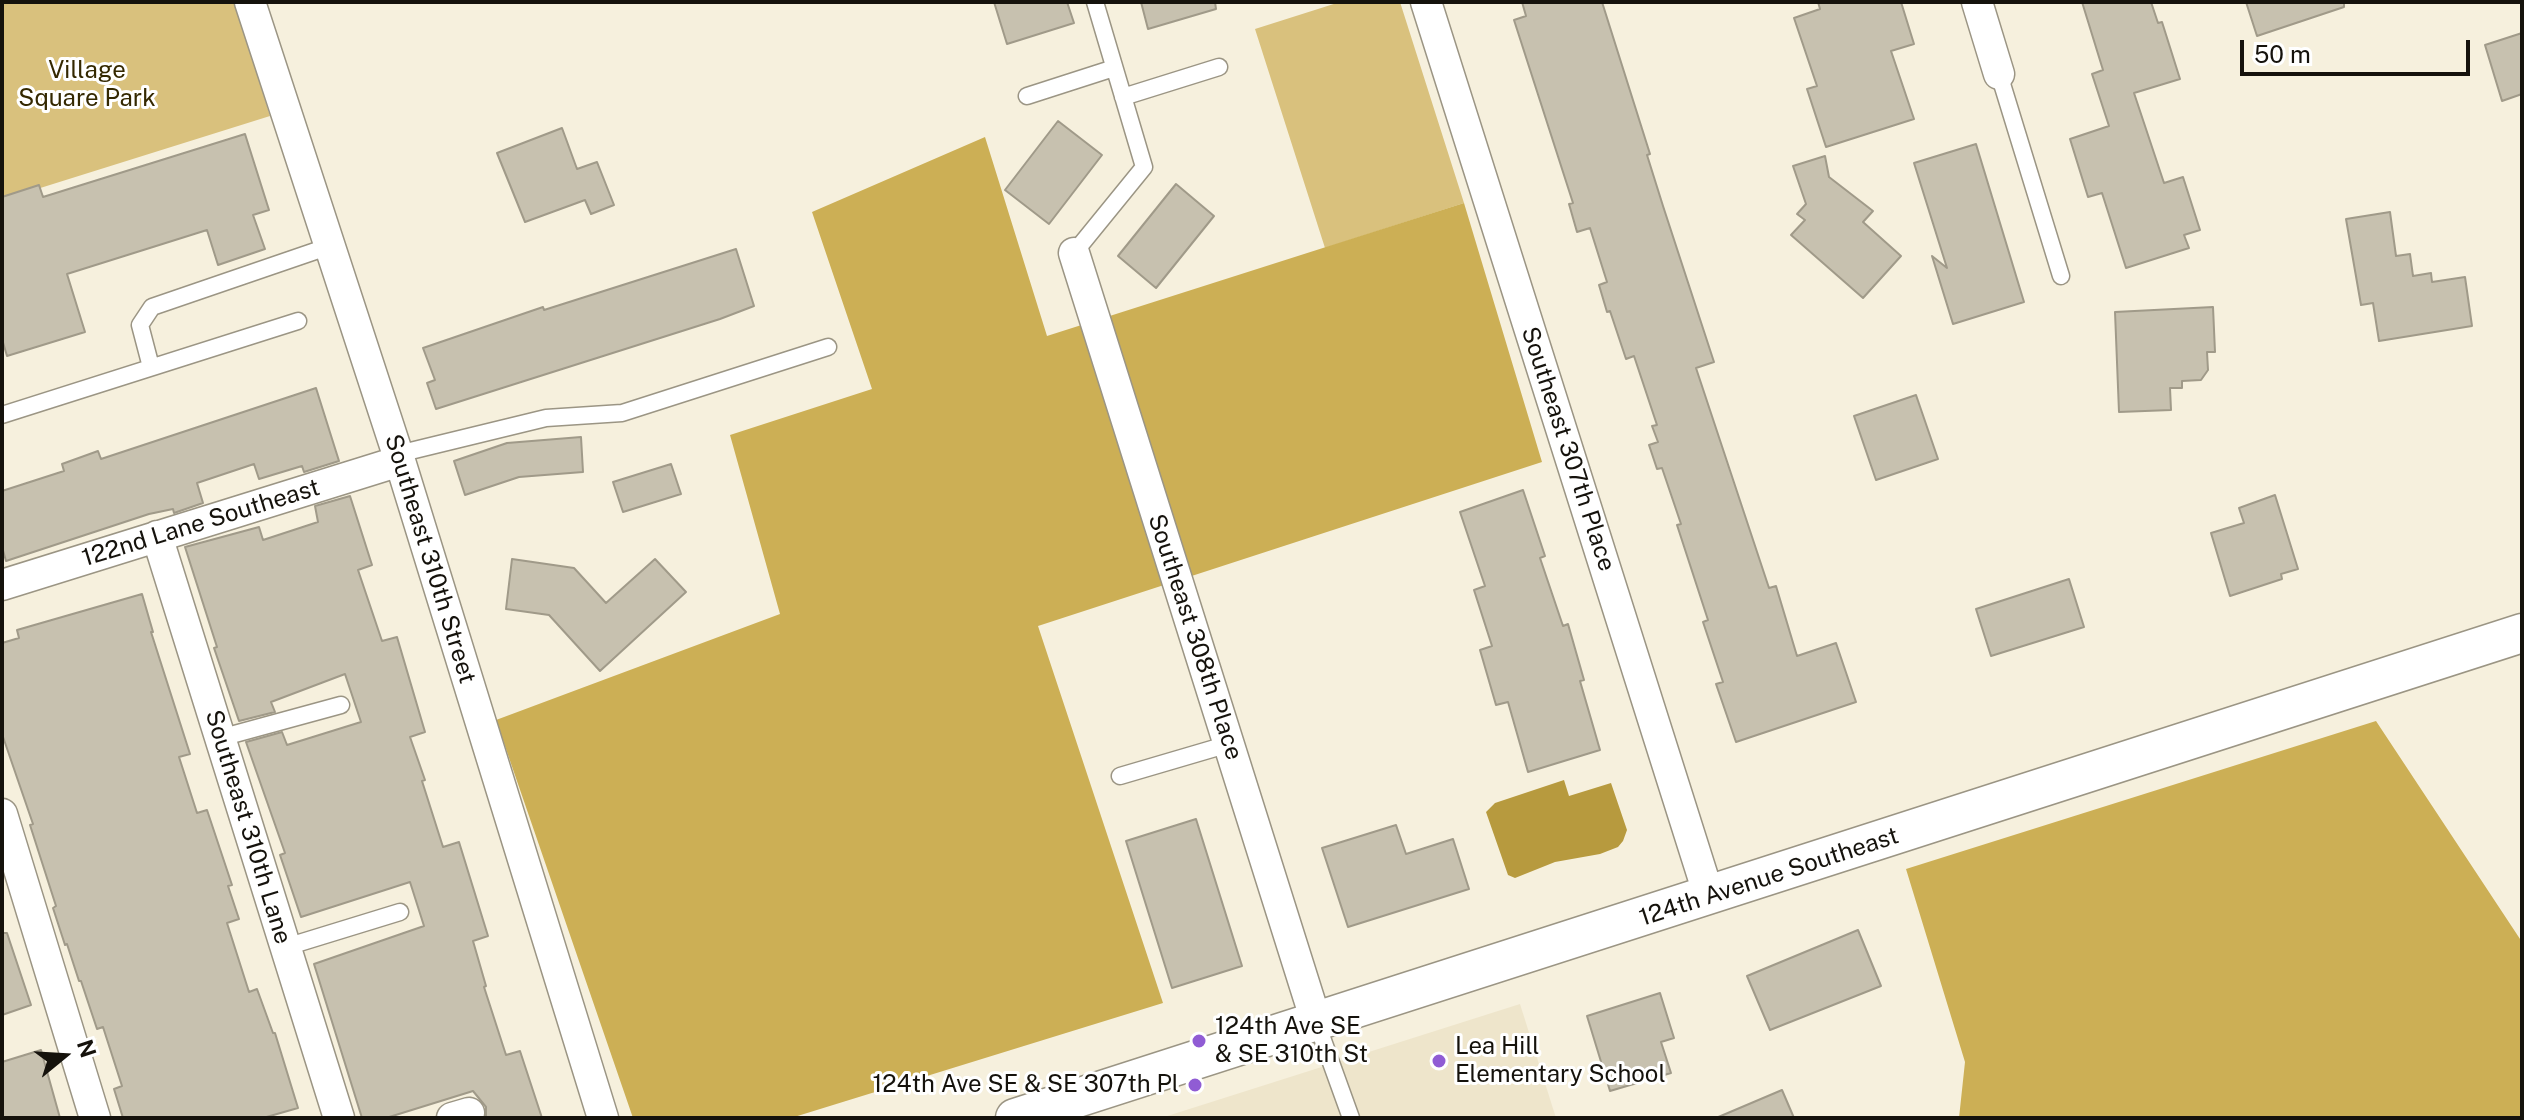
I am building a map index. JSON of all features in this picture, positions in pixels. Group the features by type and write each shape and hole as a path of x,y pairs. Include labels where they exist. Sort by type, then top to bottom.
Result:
{"street":[{"name":"Southeast 310th Street","path":"250,2 399,457 603,1118"},
{"name":"Southeast 307th Place","path":"1426,2 1709,896"},
{"path":"1977,2 1999,74"},
{"name":"Southeast 308th Place","path":"1074,253 1316,1021"},
{"name":"122nd Lane Southeast","path":"2,585 399,457"},
{"name":"Southeast 310th Lane","path":"157,536 339,1118"},
{"name":"124th Avenue Southeast","path":"1015,1118 2522,633"},
{"path":"2,815 95,1118"}],"lane":[{"path":"1074,253 1144,167 1095,2"},
{"path":"1123,97 1219,67"},
{"path":"1027,96 1114,68"},
{"path":"1999,74 2061,276"},
{"path":"151,367 140,325 152,307 330,246"},
{"path":"2,415 298,321"},
{"path":"399,457 546,418 622,413 828,347"},
{"path":"220,738 341,705"},
{"path":"1120,776 1229,744"},
{"path":"286,947 400,912"},
{"path":"1316,1021 1351,1118"}],"shaded area":[{"path":"985,137 1047,336 1464,203 1542,462 1038,626 1163,1003 791,1118 633,1118 496,720 780,614 730,435 872,389 812,212"},
{"path":"2376,721 2522,942 2522,1118 1959,1118 1965,1062 1906,869"},
{"path":"1564,780 1569,796 1611,783 1627,830 1623,841 1618,847 1600,854 1555,862 1515,878 1508,875 1486,812 1495,803"},
{"name":"Lea Hill Elementary School","path":"1520,1004 1556,1118 1161,1118"}],"green space":[{"name":"Village Square Park","path":"2,2 235,2 270,116 2,200"},
{"path":"1340,2 1400,2 1464,203 1325,248 1255,29"}],"building":[{"path":"994,2 1067,2 1074,23 1007,44"},
{"path":"1141,2 1215,2 1216,9 1148,29"},
{"path":"1522,2 1602,2 1650,154 1647,155 1714,362 1696,368 1769,588 1776,586 1797,656 1836,643 1856,702 1736,742 1716,684 1723,682 1703,622 1708,620 1677,525 1681,524 1662,468 1657,469 1649,445 1658,442 1652,426 1657,425 1634,356 1626,359 1610,311 1607,312 1599,285 1607,282 1590,228 1577,232 1569,204 1573,203 1514,20 1526,16"},
{"path":"1818,2 1901,2 1914,44 1891,51 1914,119 1826,147 1807,89 1817,86 1794,18 1820,9"},
{"path":"2082,2 2151,2 2158,23 2162,22 2180,79 2134,93 2164,183 2183,177 2200,230 2184,235 2189,248 2126,268 2102,193 2088,197 2070,139 2109,126 2092,74 2103,70"},
{"path":"2246,2 2344,2 2344,7 2257,36"},
{"path":"2522,33 2522,94 2502,101 2485,45"},
{"path":"1058,121 1102,155 1049,224 1005,190"},
{"path":"562,128 577,169 597,162 614,205 591,214 585,200 525,222 497,153"},
{"path":"245,134 269,210 253,215 265,249 218,265 207,230 67,274 85,332 7,356 2,339 2,197 39,185 43,197"},
{"path":"1976,144 2024,302 1953,324 1932,256 1947,268 1914,163"},
{"path":"1825,156 1829,177 1873,211 1863,222 1901,256 1863,298 1791,235 1805,220 1797,214 1806,204 1793,166"},
{"path":"1176,184 1214,216 1156,288 1118,256"},
{"path":"2390,212 2396,256 2410,254 2413,276 2431,273 2432,282 2465,277 2472,326 2379,341 2373,303 2361,305 2346,219"},
{"path":"736,249 754,306 436,409 427,383 435,380 423,348 543,307 544,310"},
{"path":"2213,307 2215,352 2207,352 2208,370 2201,380 2182,381 2182,388 2170,388 2171,410 2119,412 2115,312"},
{"path":"316,388 339,461 304,472 302,466 259,479 254,464 197,483 203,503 174,513 173,509 149,514 6,561 2,547 2,491 64,471 62,464 98,451 101,459"},
{"path":"1916,395 1938,459 1876,480 1854,416"},
{"path":"581,437 583,472 519,477 465,495 454,461 507,443"},
{"path":"671,464 681,494 623,512 613,482"},
{"path":"1523,490 1545,556 1540,558 1563,626 1568,624 1584,680 1580,681 1600,750 1528,772 1508,702 1496,705 1480,650 1492,646 1474,590 1485,586 1460,512"},
{"path":"2275,495 2298,569 2281,574 2282,579 2230,596 2211,533 2244,523 2239,508"},
{"path":"350,496 372,565 358,570 382,641 397,637 425,732 410,737 425,780 422,781 443,847 459,842 488,936 473,941 484,987 506,1055 520,1051 542,1118 486,1118 486,1107 473,1091 386,1118 362,1118 314,964 424,926 410,882 301,917 280,855 285,853 246,742 282,732 287,745 361,722 345,674 271,702 275,712 239,721 214,648 217,647 185,547 259,527 263,540 318,522 315,506"},
{"path":"512,559 574,568 606,603 655,559 686,592 600,671 549,615 506,609"},
{"path":"2069,579 2084,627 1991,656 1976,609"},
{"path":"142,594 190,754 179,757 197,813 207,810 232,885 228,886 239,919 227,923 249,992 257,989 275,1033 298,1108 263,1118 123,1118 114,1089 122,1086 103,1027 97,1029 65,945 30,825 33,824 2,734 2,643 19,638 17,630"},
{"path":"1196,819 1242,966 1172,988 1126,841"},
{"path":"1396,825 1406,854 1453,839 1469,889 1348,927 1322,848"},
{"path":"1858,930 1881,986 1770,1030 1747,976"},
{"path":"2,933 7,933 31,1005 2,1015"},
{"path":"1660,993 1674,1038 1661,1042 1671,1073 1610,1091 1587,1016"},
{"path":"41,1050 60,1118 2,1118 2,1062"},
{"path":"1782,1090 1794,1118 1716,1118"}],"place":[{"name":"124th Ave SE & SE 310th St","path":"1199,1041"},
{"name":"Lea Hill Elementary School","path":"1439,1061"},
{"name":"124th Ave SE & SE 307th Pl","path":"1195,1085"}]}
